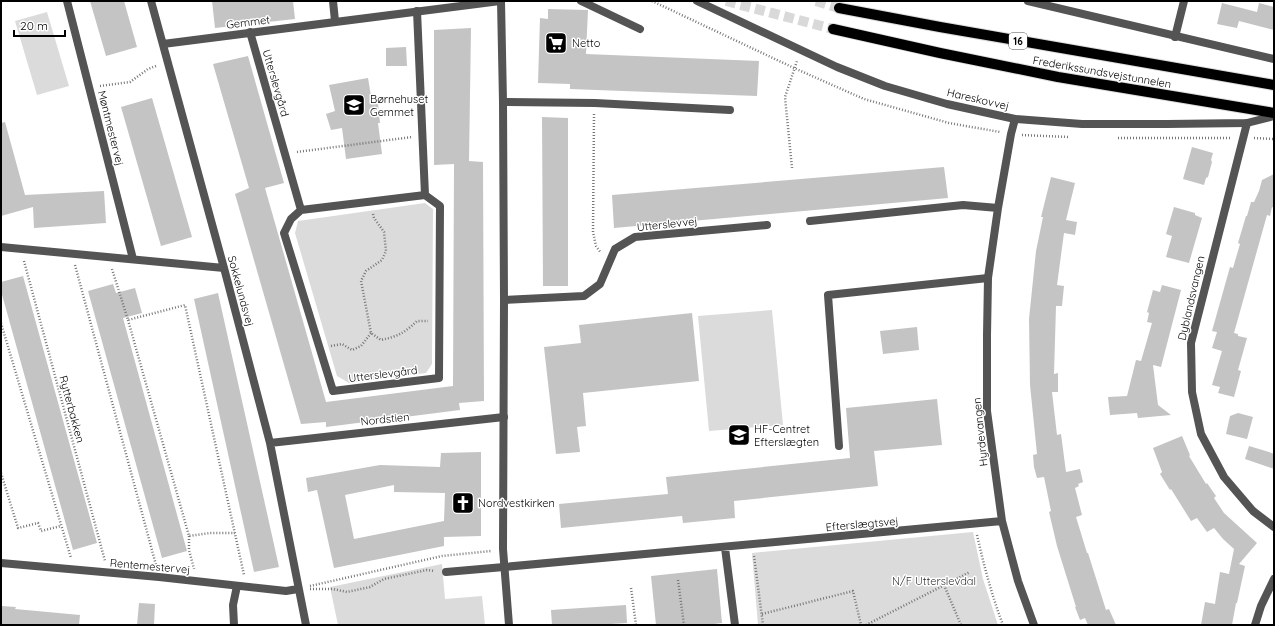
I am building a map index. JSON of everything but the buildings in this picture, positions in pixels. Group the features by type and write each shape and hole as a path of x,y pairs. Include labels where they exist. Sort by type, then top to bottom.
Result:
{"main road":[{"name":"Frederikssundsvejstunnelen","path":"839,8 947,29 1274,85"},
{"name":"Frederikssundsvejstunnelen","path":"833,30 1058,77 1274,115"}],"street":[{"name":"Møntmestervej","path":"67,1 133,260"},
{"name":"Sokkelundsvej","path":"152,1 270,443 306,625"},
{"path":"333,1 335,21"},
{"name":"Gemmet","path":"163,44 501,1"},
{"path":"501,1 504,102 503,550 509,625"},
{"path":"581,1 640,30"},
{"name":"Hareskovvej","path":"697,1 837,67 885,86 947,104 1015,119 1082,124 1247,123 1274,115"},
{"path":"1028,1 1044,3 1175,37 1274,60"},
{"path":"1175,37 1184,1"},
{"path":"301,210 425,195 417,11"},
{"name":"Utterslevgård","path":"250,32 301,210 291,219 284,233 333,391 439,378 440,206 425,195"},
{"path":"504,102 595,104 730,110"},
{"name":"Hyrdevangen","path":"1015,119 998,208 988,278 987,411 1002,521 1018,581 1034,625"},
{"name":"Dyblandsvangen","path":"1247,123 1191,344 1192,392 1201,434 1224,477 1253,511 1274,528"},
{"path":"810,221 963,205 998,208"},
{"name":"Utterslevvej","path":"504,300 584,296 600,284 615,249 635,237 767,225"},
{"path":"1,247 224,268"},
{"path":"840,446 828,295 988,278"},
{"name":"Nordstien","path":"270,443 504,417"},
{"name":"Efterslægtsvej","path":"446,572 725,548 1002,521"},
{"path":"725,548 735,625"},
{"name":"Rentemestervej","path":"1,563 159,577 286,591 298,589"},
{"path":"1255,625 1261,606 1274,579"},
{"path":"234,625 233,605 237,586"}],"path":[{"path":"792,168 785,97 794,68 802,50"},
{"path":"89,87 130,82 148,69 168,62"},
{"path":"595,104 593,232 596,246 608,265"},
{"path":"285,153 422,136"},
{"path":"373,202 374,218 384,232 386,251 382,260 366,271 361,281 371,333 381,340 406,332 417,321 439,320"},
{"name":"Rytterbakken","path":"20,249 108,573"},
{"path":"72,254 159,577"},
{"path":"108,257 128,320 190,536 189,550 197,581"},
{"path":"128,320 185,305 247,586"},
{"path":"1,323 74,570"},
{"path":"319,347 342,344 352,350 361,346 371,333"},
{"path":"1,473 18,528 38,523 40,531 61,526"},
{"path":"974,524 984,565 1002,625"},
{"path":"190,536 210,533 235,533"},
{"path":"752,545 763,625"},
{"path":"298,589 442,556 503,550"},
{"path":"298,589 334,589 347,592 370,587 384,579 420,571 427,570 446,572"},
{"path":"866,625 970,572"},
{"path":"678,580 684,625"},
{"path":"944,585 961,625"},
{"path":"631,588 636,625"},
{"path":"762,614 853,590 861,625"}],"green space":[{"path":"47,12 69,86 37,95 15,21"},
{"path":"425,203 433,209 432,364 426,373 349,383 337,376 295,233 298,221"},
{"path":"772,310 783,425 709,431 698,316"},
{"name":"N/F Utterslevdal","path":"973,532 983,579 998,625 758,625 752,553"},
{"path":"442,564 445,599 482,596 485,625 338,625 330,587"}],"tunnel":[{"path":"726,1 833,29"},
{"path":"816,1 839,8"}],"place":[{"name":"Netto","path":"556,43"},
{"name":"Børnehuset Gemmet","path":"354,105"},
{"name":"HF-Centret Efterslægten","path":"739,435"},
{"name":"Nordvestkirken","path":"463,503"}]}
